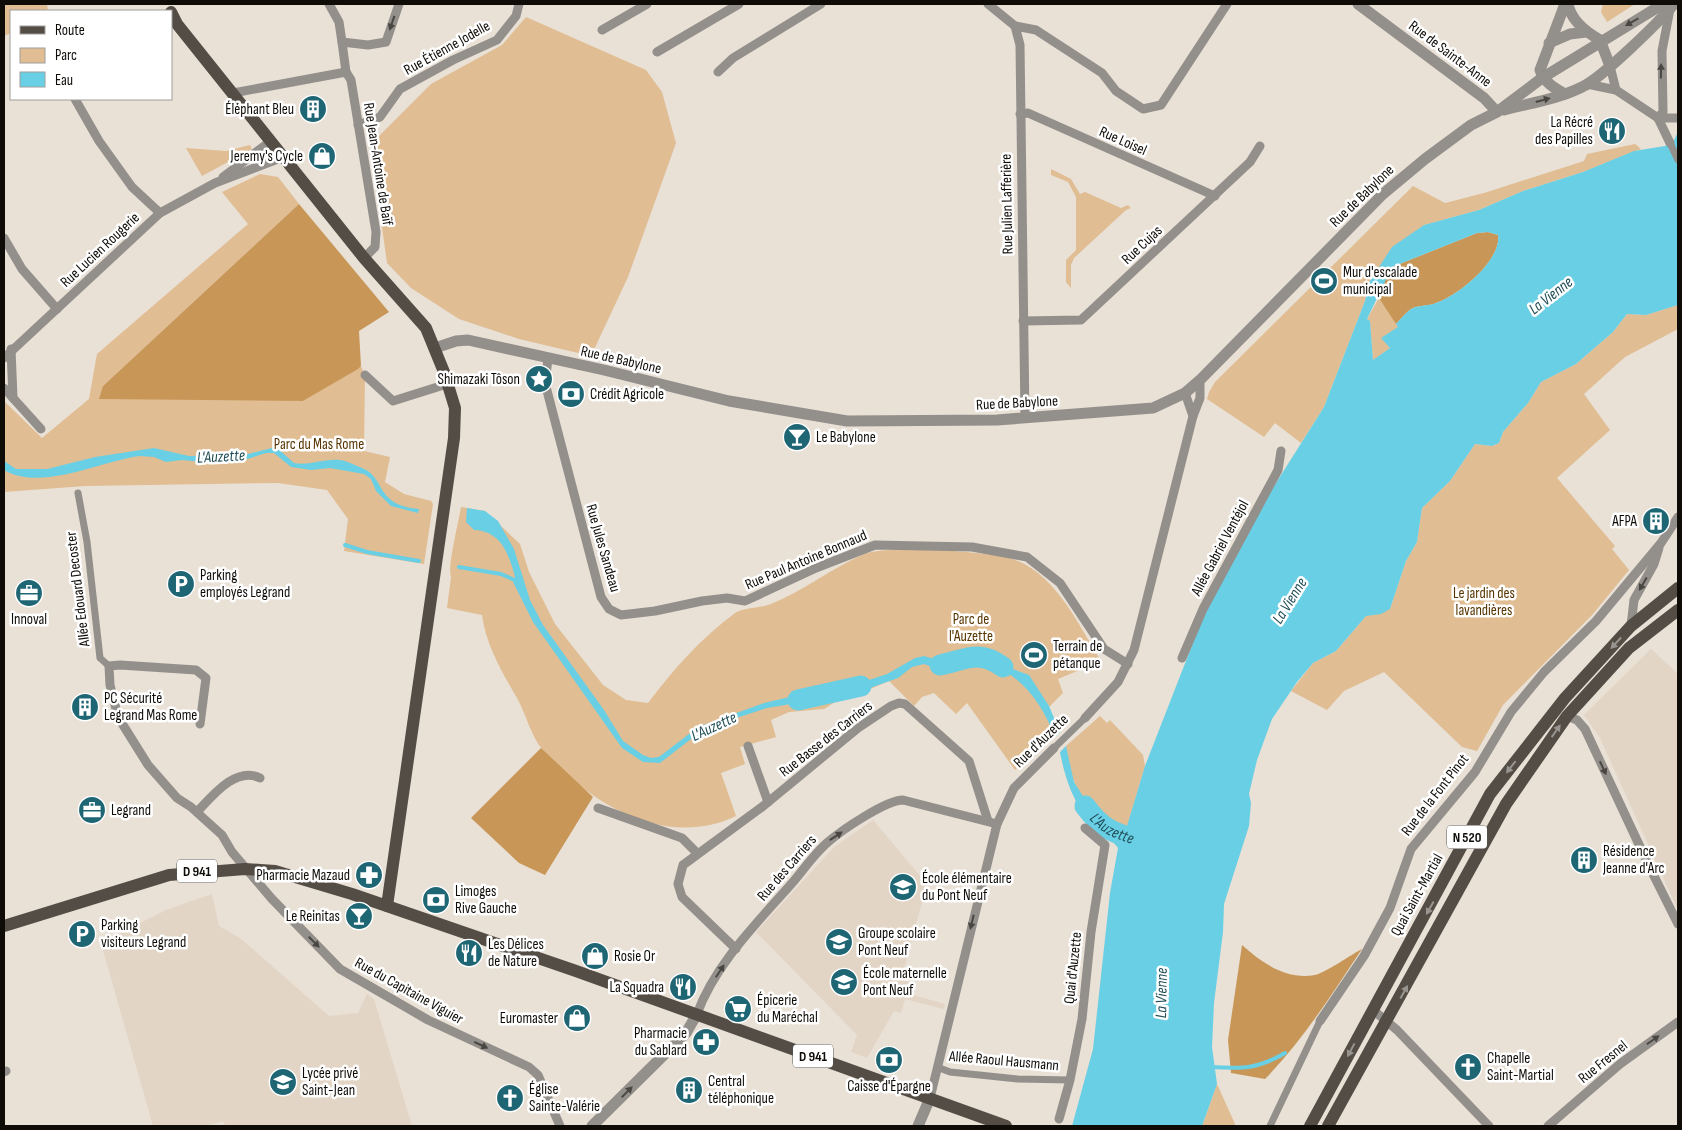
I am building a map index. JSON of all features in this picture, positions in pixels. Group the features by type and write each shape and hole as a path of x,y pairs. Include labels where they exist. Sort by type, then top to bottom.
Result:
{"main road":[{"path":"172,14 176,24 364,258 426,328 435,348 454,408 454,431 446,497 388,906"},
{"name":"Quai Saint-Martial","path":"1310,1126 1490,794 1565,698 1631,626 1678,588"},
{"name":"N 520","path":"1328,1126 1506,804 1567,716 1629,648 1678,610"},
{"name":"D 941","path":"4,926 169,875 245,868 275,871 388,906 697,1014 1006,1126"}],"street":[{"name":"Rue Jean-Antoine de Baïf","path":"329,4 339,22 346,72 351,80 376,232 375,247 364,258"},
{"path":"342,42 368,45 386,42 399,4"},
{"name":"Rue Étienne Jodelle","path":"358,126 380,117 400,89 452,60 497,40 516,16 519,4"},
{"path":"602,30 647,4"},
{"path":"657,52 739,4"},
{"path":"718,72 732,58 821,4"},
{"path":"988,4 1015,26 1036,30 1102,73 1116,91 1143,108 1161,105 1227,4"},
{"name":"Rue de Sainte-Anne","path":"1358,4 1484,98 1497,112"},
{"path":"1567,4 1573,17 1586,32 1600,40 1610,66 1616,90"},
{"path":"1565,94 1542,78 1540,70 1549,44 1567,4"},
{"path":"1658,118 1663,112 1662,51 1669,5"},
{"name":"Rue de Babylone","path":"1497,112 1565,94 1587,84 1610,66 1669,5"},
{"name":"Rue de Babylone","path":"435,348 456,341 468,340 729,402 847,421 1025,418 1153,408 1185,393 1200,380 1383,194 1471,125 1497,112 1542,78 1600,40 1669,5"},
{"name":"Rue Julien Lafferière","path":"1015,26 1020,45 1025,418"},
{"path":"1549,44 1570,34 1586,32"},
{"path":"233,93 346,72"},
{"path":"1587,84 1616,90 1658,118 1678,160"},
{"path":"76,100 100,141 132,186 160,213"},
{"name":"Rue Loisel","path":"1020,114 1028,113 1215,196"},
{"path":"1658,118 1678,118"},
{"name":"Rue Lucien Rougerie","path":"215,183 271,141"},
{"name":"Rue Cujas","path":"1023,320 1081,320 1250,162 1260,146"},
{"name":"Rue Lucien Rougerie","path":"4,358 160,213 215,183 283,157"},
{"path":"4,238 22,269 57,309"},
{"path":"12,350 13,398"},
{"name":"Rue Jules Sandeau","path":"548,359 545,383 601,597 609,609 621,615 655,612 702,600 727,598 745,601"},
{"path":"365,375 392,401 447,384"},
{"name":"Rue d'Auzette","path":"930,1098 992,822 1014,788 1114,687 1128,664 1140,630 1193,416 1200,398 1200,380"},
{"path":"4,388 41,429"},
{"path":"1185,393 1193,416"},
{"name":"Allée Gabriel Ventéjol","path":"1182,658 1203,609 1278,470 1281,451"},
{"name":"Allée Edouard Decoster","path":"78,494 87,542 100,658 109,666 110,684 118,717 129,737 162,782 177,798 222,835 245,868"},
{"name":"Rue de la Font Pinot","path":"1270,1126 1320,1021 1364,956 1390,908 1411,849 1474,772 1511,712 1544,672 1596,621 1661,543 1678,517"},
{"path":"1631,626 1634,600 1654,564 1661,543"},
{"name":"Rue Paul Antoine Bonnaud","path":"745,601 816,568 875,545 972,547 1027,557 1060,582 1104,650 1128,664"},
{"path":"109,666 120,664 196,670 206,678 200,724"},
{"name":"Rue Basse des Carriers","path":"736,949 682,897 678,884 683,865 768,802 858,728 891,706 899,703 912,710 969,762 992,822"},
{"path":"1567,716 1577,720 1585,729 1652,874 1678,924"},
{"name":"Rue Basse des Carriers","path":"748,746 768,802"},
{"path":"196,812 232,779 251,774 260,778"},
{"name":"Rue des Carriers","path":"697,1014 702,998 736,949 828,842 887,804 904,800 992,822"},
{"path":"598,808 604,812 682,838 697,853"},
{"name":"Quai d'Auzette","path":"1059,1119 1070,1080 1082,1019 1091,932 1105,845 1085,828"},
{"name":"Rue du Capitaine Viguier","path":"245,868 262,885 272,899 340,968 428,1020 529,1067 538,1075 560,1126"},
{"path":"1373,1010 1489,1126"},
{"path":"592,1126 686,1033 697,1014"},
{"name":"Rue Fresnel","path":"1548,1126 1620,1064 1678,1022"},
{"name":"Allée Raoul Hausmann","path":"937,1067 950,1072 1018,1079 1070,1080"},
{"path":"918,1126 930,1098"}],"shaded area":[{"path":"299,204 389,312 359,331 361,366 358,369 303,401 99,399 103,386"},
{"path":"1488,232 1498,235 1497,245 1486,266 1477,276 1456,293 1445,299 1433,304 1413,308 1396,324 1377,295 1392,267 1477,233"},
{"path":"1651,649 1678,674 1677,908 1600,738 1584,715"},
{"path":"541,748 593,797 545,875 519,863 471,818"},
{"name":"Groupe scolaire Pont Neuf","path":"873,820 927,884 901,980 909,982 906,993 945,1004 944,1009 905,999 901,1013 894,1011 867,1058 851,1052 857,1035 756,932 834,847"},
{"path":"212,894 219,926 240,938 329,1016 358,1013 367,994 374,999 412,1126 225,1126 223,1121 206,1126 153,1126 101,943 166,910"},
{"path":"1242,945 1275,969 1304,976 1319,974 1362,949 1304,1033 1265,1079 1231,1073 1228,1040"}],"green space":[{"path":"4,4 47,4 48,10 10,10 10,33 4,36"},
{"path":"1603,4 1635,4 1607,22 1601,12"},
{"path":"526,17 646,70 662,92 676,143 628,277 591,356 519,339 459,319 411,288 387,263 372,156 376,139 431,84 502,45"},
{"path":"1635,144 1641,149 1583,172 1523,191 1479,210 1424,225 1370,281 1365,301 1324,407 1301,443 1275,423 1264,437 1207,399 1215,382 1413,186 1445,203 1484,193 1584,161 1587,154"},
{"path":"250,145 252,149 202,176 186,148 226,151"},
{"path":"1051,169 1071,179 1080,194 1085,192 1121,208 1128,205 1131,208 1126,210 1074,258 1071,265 1071,288 1066,282 1066,260 1076,250 1076,197 1068,182 1051,175"},
{"name":"Parc du Mas Rome","path":"260,174 278,177 299,204 103,386 303,401 361,366 365,375 364,451 390,457 385,482 404,494 431,501 433,504 424,564 344,551 348,519 327,490 278,483 85,486 4,492 4,401 42,438 89,399 97,354 248,224 222,192"},
{"path":"1380,296 1398,327 1387,344 1390,348 1373,361 1370,321 1367,319"},
{"name":"Le jardin des lavandières","path":"1678,305 1678,329 1625,357 1584,394 1610,430 1557,478 1615,546 1612,549 1629,570 1593,614 1503,705 1477,751 1462,747 1384,672 1344,691 1327,710 1291,691 1313,663 1336,651 1366,616 1390,609 1406,561 1417,542 1422,508 1450,481 1475,444 1492,446 1499,443 1503,432 1528,403 1541,382 1576,364 1613,332 1627,314 1646,315"},
{"name":"Parc de l'Auzette","path":"461,507 485,511 520,544 529,572 555,624 603,685 626,700 648,703 688,655 735,613 771,604 795,593 852,560 876,551 941,550 987,554 1018,561 1045,579 1056,591 1076,618 1101,661 1058,679 1063,693 1044,712 1054,733 1015,770 967,703 956,714 934,693 922,697 914,706 889,681 863,692 846,695 824,709 789,712 771,720 776,737 740,747 745,764 721,773 736,816 709,825 682,827 656,824 630,816 605,803 561,769 542,749 535,738 491,648 482,615 447,608 452,554"},
{"path":"1100,716 1107,723 1110,720 1143,755 1145,766 1127,827 1112,826 1103,821 1082,796 1070,769 1066,746"},
{"path":"1217,1084 1235,1124 1234,1126 1202,1126"}],"water":[{"name":"La Vienne","path":"1678,132 1678,305 1646,315 1627,314 1613,332 1576,364 1541,382 1528,403 1503,432 1499,443 1492,446 1475,444 1450,481 1422,508 1417,542 1406,561 1390,609 1381,614 1366,616 1336,651 1313,663 1297,682 1272,719 1257,760 1249,794 1251,803 1249,826 1224,904 1223,932 1214,1003 1212,1047 1217,1084 1202,1126 1072,1126 1093,1049 1110,893 1118,848 1110,838 1113,828 1122,829 1127,826 1145,766 1207,607 1257,513 1324,407 1365,301 1370,281 1392,247 1424,225 1479,210 1523,191 1583,172 1634,151 1665,146 1673,142","holes":["1488,232 1498,235 1493,255 1477,276 1456,293 1445,299 1433,304 1416,307 1409,311 1396,324 1398,327 1381,338 1390,348 1373,360 1370,321 1367,319 1392,267 1477,233"]},
{"path":"276,447 294,463 305,464 340,460 362,468 375,478 388,497 394,502 419,509 418,513 391,506 376,491 371,479 364,474 330,468 311,470 291,467 274,453 266,453 241,461 228,458 202,462 182,460 166,462 154,457 140,456 53,477 35,478 19,476 4,470 4,461 16,469 47,469 95,457 154,448 189,456 244,455"},
{"path":"467,508 485,511 498,521 514,549 530,600 543,625 604,710 623,741 643,755 651,758 659,757 698,727 764,703 824,689 827,698 767,708 730,720 691,739 660,763 643,762 622,748 533,622 513,582 515,577 507,552 497,539 483,531 474,530 466,522"},
{"path":"971,652 965,662 943,671 924,664 912,667 898,678 839,699 831,689 851,686 887,674 915,658 924,656 941,661"},
{"path":"980,652 993,656 1013,669 1029,675 1049,706 1060,732 1055,737 1042,710 1025,687 1003,670 990,664 975,661"},
{"path":"1066,746 1074,782 1086,801 1106,823 1103,834 1086,817 1069,786 1060,752"}],"waterway":[{"path":"345,545 367,552 419,561"},
{"path":"459,567 501,574 517,581"},
{"name":"L'Auzette","path":"940,665 979,657 986,658 1003,667"},
{"name":"L'Auzette","path":"798,700 861,686"},
{"name":"L'Auzette","path":"1085,806 1097,820 1109,829 1140,841"},
{"path":"1211,1067 1250,1067 1285,1053"}],"place":[{"name":"Éléphant Bleu","path":"313,109"},
{"name":"La Récré des Papilles","path":"1612,131"},
{"name":"Jeremy's Cycle","path":"322,156"},
{"name":"Mur d'escalade municipal","path":"1324,281"},
{"name":"Shimazaki Tôson","path":"539,379"},
{"name":"Crédit Agricole","path":"571,394"},
{"name":"Le Babylone","path":"797,437"},
{"name":"AFPA","path":"1656,521"},
{"name":"Parking employés Legrand","path":"181,584"},
{"name":"Innoval","path":"29,593"},
{"name":"Terrain de pétanque","path":"1034,655"},
{"name":"PC Sécurité Legrand Mas Rome","path":"85,707"},
{"name":"Legrand","path":"92,810"},
{"name":"Résidence Jeanne d'Arc","path":"1584,860"},
{"name":"Pharmacie Mazaud","path":"369,875"},
{"name":"École élémentaire du Pont Neuf","path":"903,887"},
{"name":"Limoges Rive Gauche","path":"436,900"},
{"name":"Le Reinitas","path":"359,916"},
{"name":"Parking visiteurs Legrand","path":"82,934"},
{"name":"Groupe scolaire Pont Neuf","path":"839,942"},
{"name":"Les Délices de Nature","path":"469,953"},
{"name":"Rosie Or","path":"595,956"},
{"name":"École maternelle Pont Neuf","path":"844,982"},
{"name":"La Squadra","path":"683,987"},
{"name":"Épicerie du Maréchal","path":"738,1009"},
{"name":"Euromaster","path":"577,1018"},
{"name":"Pharmacie du Sablard","path":"706,1042"},
{"name":"Caisse d'Épargne","path":"889,1060"},
{"name":"Chapelle Saint-Martial","path":"1468,1067"},
{"name":"Lycée privé Saint-Jean","path":"283,1082"},
{"name":"Central téléphonique","path":"689,1090"},
{"name":"Église Sainte-Valérie","path":"510,1098"}]}
